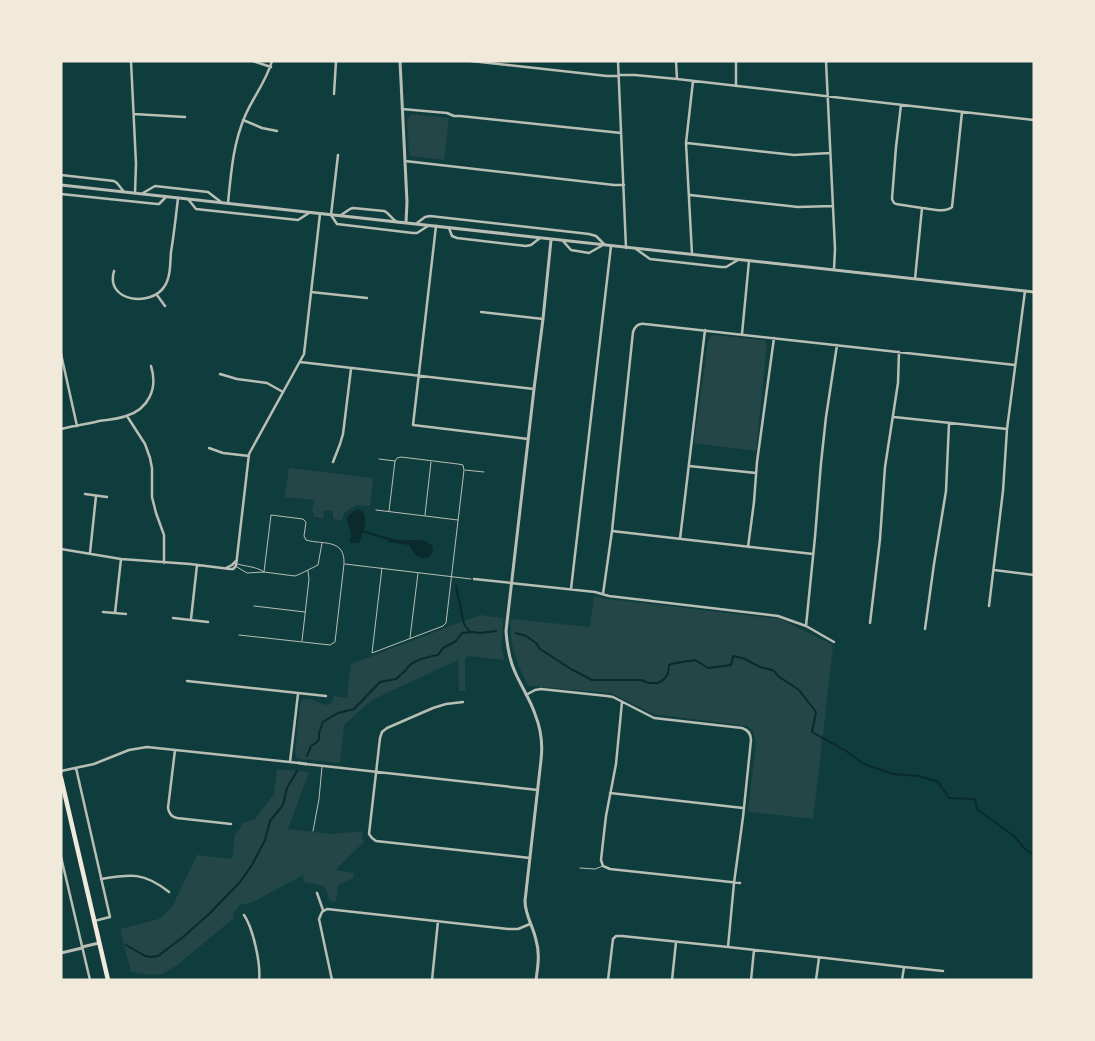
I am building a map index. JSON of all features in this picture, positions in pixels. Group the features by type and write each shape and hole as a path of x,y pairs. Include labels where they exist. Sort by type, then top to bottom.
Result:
{"main road":[{"path":"61,778 108,980"}],"street":[{"path":"131,61 136,164 135,193"},
{"path":"253,61 271,67"},
{"path":"228,203 237,138 248,111 265,82 272,61"},
{"path":"334,94 336,61"},
{"path":"400,61 407,202 406,223"},
{"path":"471,61 603,76 635,75 677,79 1034,120"},
{"path":"618,61 626,248"},
{"path":"676,61 677,79"},
{"path":"736,61 736,86"},
{"path":"826,61 835,249 834,270"},
{"path":"692,255 686,143 693,81"},
{"path":"901,105 893,200 896,204 922,208 947,210 953,206 962,112"},
{"path":"402,109 621,133"},
{"path":"134,114 185,117"},
{"path":"244,120 262,128 277,131"},
{"path":"686,143 794,155 830,153"},
{"path":"338,155 331,215 336,223 339,225 413,233 417,233 429,226"},
{"path":"405,161 624,185"},
{"path":"61,175 114,181 118,183 124,192"},
{"path":"61,185 1034,292"},
{"path":"142,194 154,186 167,187 209,192 222,203"},
{"path":"61,194 157,204 167,196"},
{"path":"689,195 798,207 832,206"},
{"path":"114,271 113,280 117,291 131,298 152,297 165,286 168,277 178,198"},
{"path":"188,199 196,209 297,220 300,220 310,212"},
{"path":"340,216 355,208 385,212 399,222"},
{"path":"915,279 922,208"},
{"path":"61,549 121,559 230,569 235,565 238,556 249,456 304,352 320,214"},
{"path":"416,224 429,216 589,234 597,236 604,245"},
{"path":"436,226 413,425 528,438"},
{"path":"449,228 454,238 496,243 527,246 540,238"},
{"path":"536,980 538,950 536,937 530,924 525,903 542,753 541,739 535,714 513,666 507,643 507,618 544,319 551,240"},
{"path":"563,241 571,250 588,253 604,245"},
{"path":"571,589 611,246"},
{"path":"635,249 650,259 711,266 725,267 738,260"},
{"path":"742,334 749,261"},
{"path":"989,606 1003,491 1007,429 1025,291"},
{"path":"311,292 367,298"},
{"path":"157,294 165,306"},
{"path":"481,312 544,319"},
{"path":"603,594 635,328 638,324 1015,365"},
{"path":"680,539 705,330"},
{"path":"748,547 774,338"},
{"path":"806,626 826,417 837,345"},
{"path":"870,623 880,539 885,467 894,417 900,352"},
{"path":"61,354 77,426"},
{"path":"300,362 534,389"},
{"path":"61,429 134,413 141,408 153,389 154,382 150,366"},
{"path":"332,462 344,431 351,369"},
{"path":"220,374 267,384 283,392"},
{"path":"127,416 145,444 150,458 152,497 164,536 164,562"},
{"path":"894,417 1007,429"},
{"path":"925,629 946,491 949,423"},
{"path":"209,448 223,453 249,456"},
{"path":"689,466 756,473"},
{"path":"85,494 107,497"},
{"path":"90,554 96,496"},
{"path":"612,531 813,554"},
{"path":"115,612 121,559"},
{"path":"191,619 197,565"},
{"path":"994,570 1034,574"},
{"path":"472,579 571,589 778,616 806,626 834,642"},
{"path":"103,612 126,614"},
{"path":"173,618 208,622"},
{"path":"187,681 326,696"},
{"path":"526,695 541,689 607,696 654,718 742,728 748,731 751,738 728,947"},
{"path":"290,762 298,694"},
{"path":"463,702 433,708 383,731 380,736 369,832 371,837 375,841 530,858"},
{"path":"622,702 618,749 601,857 603,866 610,869 740,883"},
{"path":"61,771 98,763 134,749 148,747 538,790"},
{"path":"175,750 168,808 170,814 177,818 231,824"},
{"path":"76,768 110,916 94,921"},
{"path":"610,792 743,808"},
{"path":"743,817 748,818"},
{"path":"61,857 90,980"},
{"path":"101,879 124,875 139,876 157,882 169,892"},
{"path":"317,893 323,910"},
{"path":"332,980 319,919 323,910 330,909 511,929 530,924"},
{"path":"244,915 253,935 260,972 259,980"},
{"path":"432,980 438,922"},
{"path":"608,980 613,939 616,936 943,971"},
{"path":"672,980 676,942"},
{"path":"61,953 99,943"},
{"path":"750,980 754,950"},
{"path":"816,980 819,958"},
{"path":"902,980 904,967"}],"lane":[{"path":"382,568 372,652 443,626 446,623 464,466 432,460 396,458 389,512"},
{"path":"380,459 395,461"},
{"path":"425,516 432,460"},
{"path":"464,470 484,472"},
{"path":"376,510 458,520"},
{"path":"239,635 331,645 335,642 344,564 344,555 340,548 335,545 306,540 304,536 306,523 304,518 271,515 264,572"},
{"path":"235,565 246,572 294,576 308,571 319,564 322,543"},
{"path":"344,564 472,579"},
{"path":"235,565 257,568 264,572"},
{"path":"302,642 309,579 308,571"},
{"path":"410,638 418,572"},
{"path":"254,606 305,612"},
{"path":"312,830 322,766"},
{"path":"580,868 595,869 603,866"}],"shaded area":[{"path":"412,114 449,118 444,160 410,156 407,119"},
{"path":"714,335 761,340 767,344 756,451 694,443 708,341"},
{"path":"289,468 373,478 370,506 356,505 344,513 342,520 333,519 333,511 324,510 323,518 314,517 312,512 314,500 285,497"},
{"path":"357,509 364,514 365,523 359,543 352,543 349,542 351,532 347,518"},
{"path":"389,538 423,541 432,546 433,552 429,557 422,558 416,555 409,545 388,542"},
{"path":"594,596 780,619 831,644 833,647 813,819 750,812 748,810 756,742 753,731 747,726 654,714 611,693 528,685 514,653 510,627 511,619 590,627"},
{"path":"480,615 503,618 501,644 504,660 469,656 465,658 465,691 459,691 458,660 372,700 344,725 340,763 296,757 300,704 303,699 325,705 332,702 334,696 347,698 351,664"},
{"path":"277,769 309,772 288,829 331,834 363,831 362,837 364,842 335,870 354,873 353,878 338,885 336,902 329,901 324,886 304,882 303,875 253,902 240,905 233,914 234,918 176,966 162,974 150,975 131,972 120,929 159,919 172,907 197,855 232,859 235,834 240,829 242,823 255,819 274,794"}],"waterway":[{"path":"363,531 388,539"},
{"path":"456,586 464,624 470,632"},
{"path":"407,668 417,660 438,655 443,648 456,641 462,633 496,631"},
{"path":"516,633 526,636 536,643 540,649 592,680 641,680 649,683 658,683 666,676 671,664 695,660 708,668 731,665 734,656 772,670 799,690 816,712 812,732 846,751 864,764 893,774 919,776 938,782 949,798 975,799 977,809 1015,837 1024,848 1034,855"},
{"path":"307,756 311,746 319,739 323,722 338,713 354,709 380,682 396,679 406,670"},
{"path":"126,945 145,956 158,956 209,914 240,882 252,865 265,840 270,821 283,805 287,788 297,771"}]}
